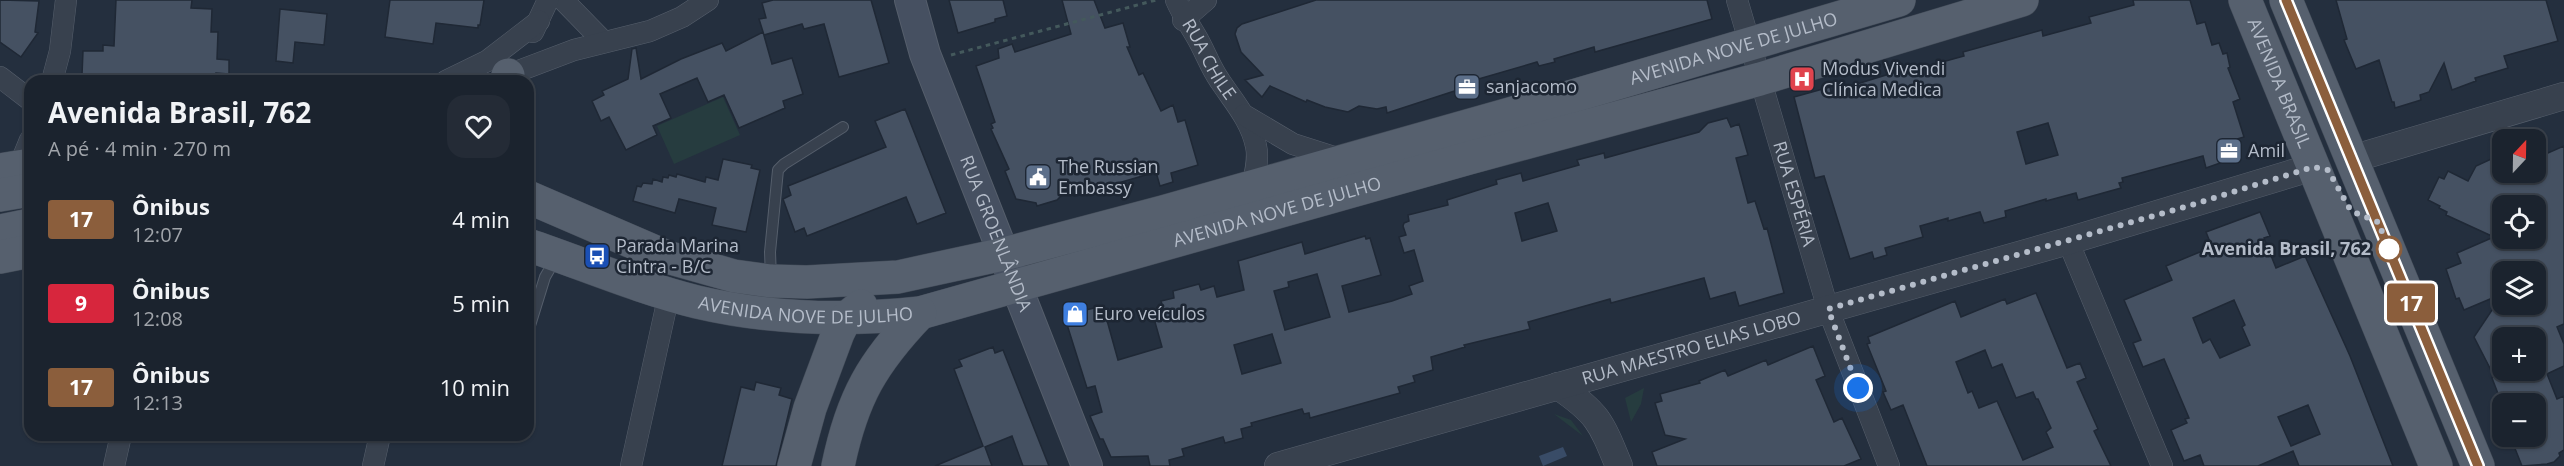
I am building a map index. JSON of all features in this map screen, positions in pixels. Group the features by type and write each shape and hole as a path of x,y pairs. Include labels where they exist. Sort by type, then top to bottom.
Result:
{"main road":[{"name":"RUA GROENLÂNDIA","path":"910,0 928,61 1087,466"},
{"name":"AVENIDA NOVE DE JULHO","path":"534,200 667,257 734,276 771,281 807,282 898,277 1004,254 1252,187 1899,0"},
{"name":"AVENIDA NOVE DE JULHO","path":"543,250 698,302 775,314 845,319 920,313 1458,161 1760,79 2022,0"},
{"name":"AVENIDA BRASIL","path":"2245,0 2436,466"},
{"path":"2286,0 2478,466"},
{"path":"0,195 22,166"},
{"path":"2313,167 2328,170 2351,211 2378,222"},
{"path":"0,231 24,226"},
{"path":"0,257 24,252"},
{"path":"794,466 810,408 845,319 898,277"},
{"path":"838,466 856,401 873,369 920,313"},
{"path":"775,314 809,340 827,363"},
{"path":"2398,374 2434,359"}],"street":[{"path":"54,75 60,51 66,0"},
{"path":"508,75 539,21 548,0"},
{"path":"563,0 604,42"},
{"path":"517,75 604,42 650,31 682,16 708,0"},
{"path":"1180,10 1206,0"},
{"name":"RUA ESPÉRIA","path":"1737,0 1828,309 1889,466"},
{"name":"RUA CHILE","path":"1180,10 1219,80 1244,115 1256,147 1252,187"},
{"path":"458,75 487,61 539,21"},
{"path":"0,77 24,95"},
{"path":"2352,159 2564,96"},
{"name":"RUA CHILE","path":"1244,115 1293,144 1344,160"},
{"name":"RUA MAESTRO ELIAS LOBO","path":"1278,466 1348,457 1558,386 2068,241 2313,167"},
{"path":"2068,241 2162,466"},
{"path":"631,466 669,294"},
{"path":"1558,386 1585,405 1596,417 1606,433 1619,466"},
{"path":"114,466 120,441"},
{"path":"373,466 379,441"}],"lane":[{"path":"771,281 770,252 778,170 783,164 843,127"},
{"path":"534,313 545,277 543,250"}],"path":[{"path":"928,61 1158,0"}],"green space":[{"path":"723,97 740,135 674,164 657,126"},
{"path":"1644,388 1641,404 1631,422 1625,398"},
{"path":"1554,414 1571,420 1583,436"}],"water":[{"path":"1563,447 1567,456 1543,466 1539,456"}],"building":[{"path":"0,0 39,1 35,32 38,33 21,57 0,42"},
{"path":"116,0 192,0 191,8 212,9 211,32 218,32 217,59 229,60 229,74 82,75 83,51 103,51 103,45 114,46"},
{"path":"390,0 484,0 478,28 436,23 433,44 385,37"},
{"path":"773,0 871,0 889,63 839,77 824,24 804,29 802,24 764,35 759,19 766,18 762,3"},
{"path":"949,0 1003,0 1007,16 958,33"},
{"path":"1062,0 1094,0 1105,28 1123,23 1130,47 1127,47 1139,75 1143,73 1161,111 1173,105 1178,122 1185,120 1198,165 1171,173 1173,182 1160,186 1156,172 1074,196 1071,186 1057,200 1037,206 1036,203 1016,199 1005,171 1009,169 991,129 993,128 991,124 995,122 976,66 999,58 998,49 1012,44 1015,52 1071,34"},
{"path":"1316,0 1707,0 1712,19 1595,52 1594,47 1539,66 1537,62 1475,80 1476,84 1387,113 1386,107 1377,109 1359,106 1348,112 1325,107 1307,100 1306,102 1270,86 1262,97 1245,80 1263,75 1241,52 1235,34 1237,28 1242,24"},
{"path":"2133,0 2190,0 2197,24 2205,22 2212,45 2219,43 2223,54 2227,53 2230,67 2228,68 2240,99 2233,102 2244,137 2237,139 2240,156 2206,168 2203,156 2122,178 2123,182 2119,183 2121,188 2078,200 2076,193 2046,201 2046,199 2005,211 2006,217 1984,223 1980,212 1948,221 1948,218 1920,226 1923,237 1885,248 1887,255 1874,259 1872,252 1850,259 1824,176 1815,178 1794,97 1830,87 1831,92 1912,67 1913,70 1964,56 1963,52 2042,30 2043,36 2091,23 2089,17 2134,5","holes":["2048,123 2058,155 2026,164 2017,132"]},
{"path":"2336,0 2546,0 2558,41 2504,56 2508,68 2475,78 2476,81 2452,90 2444,63 2429,92 2420,95 2421,100 2395,108 2379,60 2356,69 2344,40 2347,39"},
{"path":"280,9 327,14 324,45 295,42 293,63 276,61"},
{"path":"763,32 772,64 792,58 803,94 783,101 785,108 739,128 724,95 708,102 697,78 660,94 671,118 653,126 657,135 626,150 609,117 601,121 592,101 604,95 602,91 628,79 632,49 636,48 641,79 681,59 722,43 726,51"},
{"path":"905,109 946,213 917,224 906,197 807,236 804,228 795,232 783,199 791,195 788,186 886,147 875,121"},
{"path":"1727,118 1731,127 1739,124 1748,155 1736,158 1748,203 1755,201 1764,229 1767,228 1784,293 1739,306 1735,292 1710,299 1704,278 1611,303 1610,299 1528,322 1530,329 1464,345 1465,347 1431,357 1433,370 1413,376 1415,382 1398,387 1400,393 1310,418 1309,413 1304,414 1302,409 1251,423 1252,426 1241,429 1243,438 1225,443 1223,437 1182,449 1184,456 1169,460 1170,466 1150,466 1148,456 1111,457 1103,439 1100,439 1090,416 1102,412 1095,386 1087,388 1064,315 1103,306 1118,360 1162,347 1153,315 1164,312 1161,301 1174,298 1173,291 1199,284 1201,290 1214,286 1217,297 1244,290 1238,261 1302,242 1305,254 1365,236 1366,239 1370,238 1381,275 1342,286 1349,312 1392,301 1412,294 1409,286 1423,281 1414,250 1404,253 1399,237 1406,235 1403,226 1409,221 1408,215 1448,205 1447,200 1497,184 1496,180 1521,173 1523,181 1579,165 1577,160 1604,153 1605,158 1699,132 1708,123","holes":["1548,203 1557,231 1522,241 1515,213","1317,274 1330,317 1285,330 1274,291 1289,287 1288,282","1272,334 1281,363 1242,374 1234,345"]},
{"path":"2564,146 2564,324 2557,327 2564,344 2564,366 2547,374 2557,399 2564,396 2564,450 2559,453 2560,456 2554,462 2547,464 2522,466 2514,447 2546,447 2546,393 2498,393 2493,381 2546,381 2546,327 2492,327 2492,372 2474,337 2492,310 2492,315 2546,315 2546,261 2492,261 2492,298 2464,310 2459,298 2456,299 2446,269 2461,263 2457,253 2492,238 2492,249 2546,249 2546,195 2492,195 2492,236 2446,215 2447,212 2439,208 2440,206 2428,200 2439,177 2444,179 2448,171 2468,181 2476,166 2492,159 2492,183 2546,183 2546,154"},
{"path":"723,159 752,165 751,168 760,170 746,232 712,225 716,208 679,199 675,213 633,201 637,186 641,187 643,183 652,184 653,179 662,182 663,177 668,178 669,175 676,177 677,174 705,182 706,177 718,180"},
{"path":"2260,212 2270,236 2264,238 2276,268 2305,256 2350,356 2393,466 2299,466 2293,451 2258,466 2204,466 2200,455 2184,461 2171,430 2187,423 2185,419 2189,418 2164,359 2143,367 2133,343 2141,340 2124,300 2172,280 2166,266 2212,247 2206,232","holes":["2234,300 2245,325 2242,327 2250,345 2220,358 2210,339 2203,343 2193,318","2308,405 2320,434 2291,446 2278,417"]},
{"path":"2036,293 2067,368 2080,363 2086,378 2077,382 2098,429 2094,431 2111,466 1927,466 1903,405 1891,410 1867,344 1870,343 1868,337 1955,301 1961,317 2005,299 2007,304","holes":["1985,350 1992,368 2002,364 2016,398 2033,392 2051,428 2046,432 2053,447 2023,460 1997,401 1979,408 1972,391 1968,393 1956,362"]},
{"path":"1813,346 1825,376 1816,380 1834,422 1842,418 1861,459 1844,466 1657,466 1652,452 1685,439 1665,435 1655,403 1662,401 1660,394 1700,383 1699,381 1725,370 1728,376 1766,360 1768,365"},
{"path":"993,347 995,353 1003,350 1049,466 1023,466 1012,436 985,447 992,466 935,466 983,446 954,369 962,366 959,360"},
{"path":"756,382 781,388 779,395 792,399 776,466 722,466 741,387 754,390"}],"bus line":[{"name":"17","path":"2286,0 2478,466"}],"place":[{"name":"Modus Vivendi Clínica Medica","path":"1802,79"},
{"name":"sanjacomo","path":"1467,87"},
{"name":"Amil","path":"2229,151"},
{"name":"The Russian Embassy","path":"1038,177"},
{"name":"Avenida Brasil, 762","path":"2389,249"},
{"name":"Parada Marina Cintra - B/C","path":"597,256"},
{"name":"Euro veículos","path":"1075,314"}],"route":[{"path":"1858,388 1828,309 2188,206 2313,167 2328,170 2351,211 2378,222 2389,249"}]}
